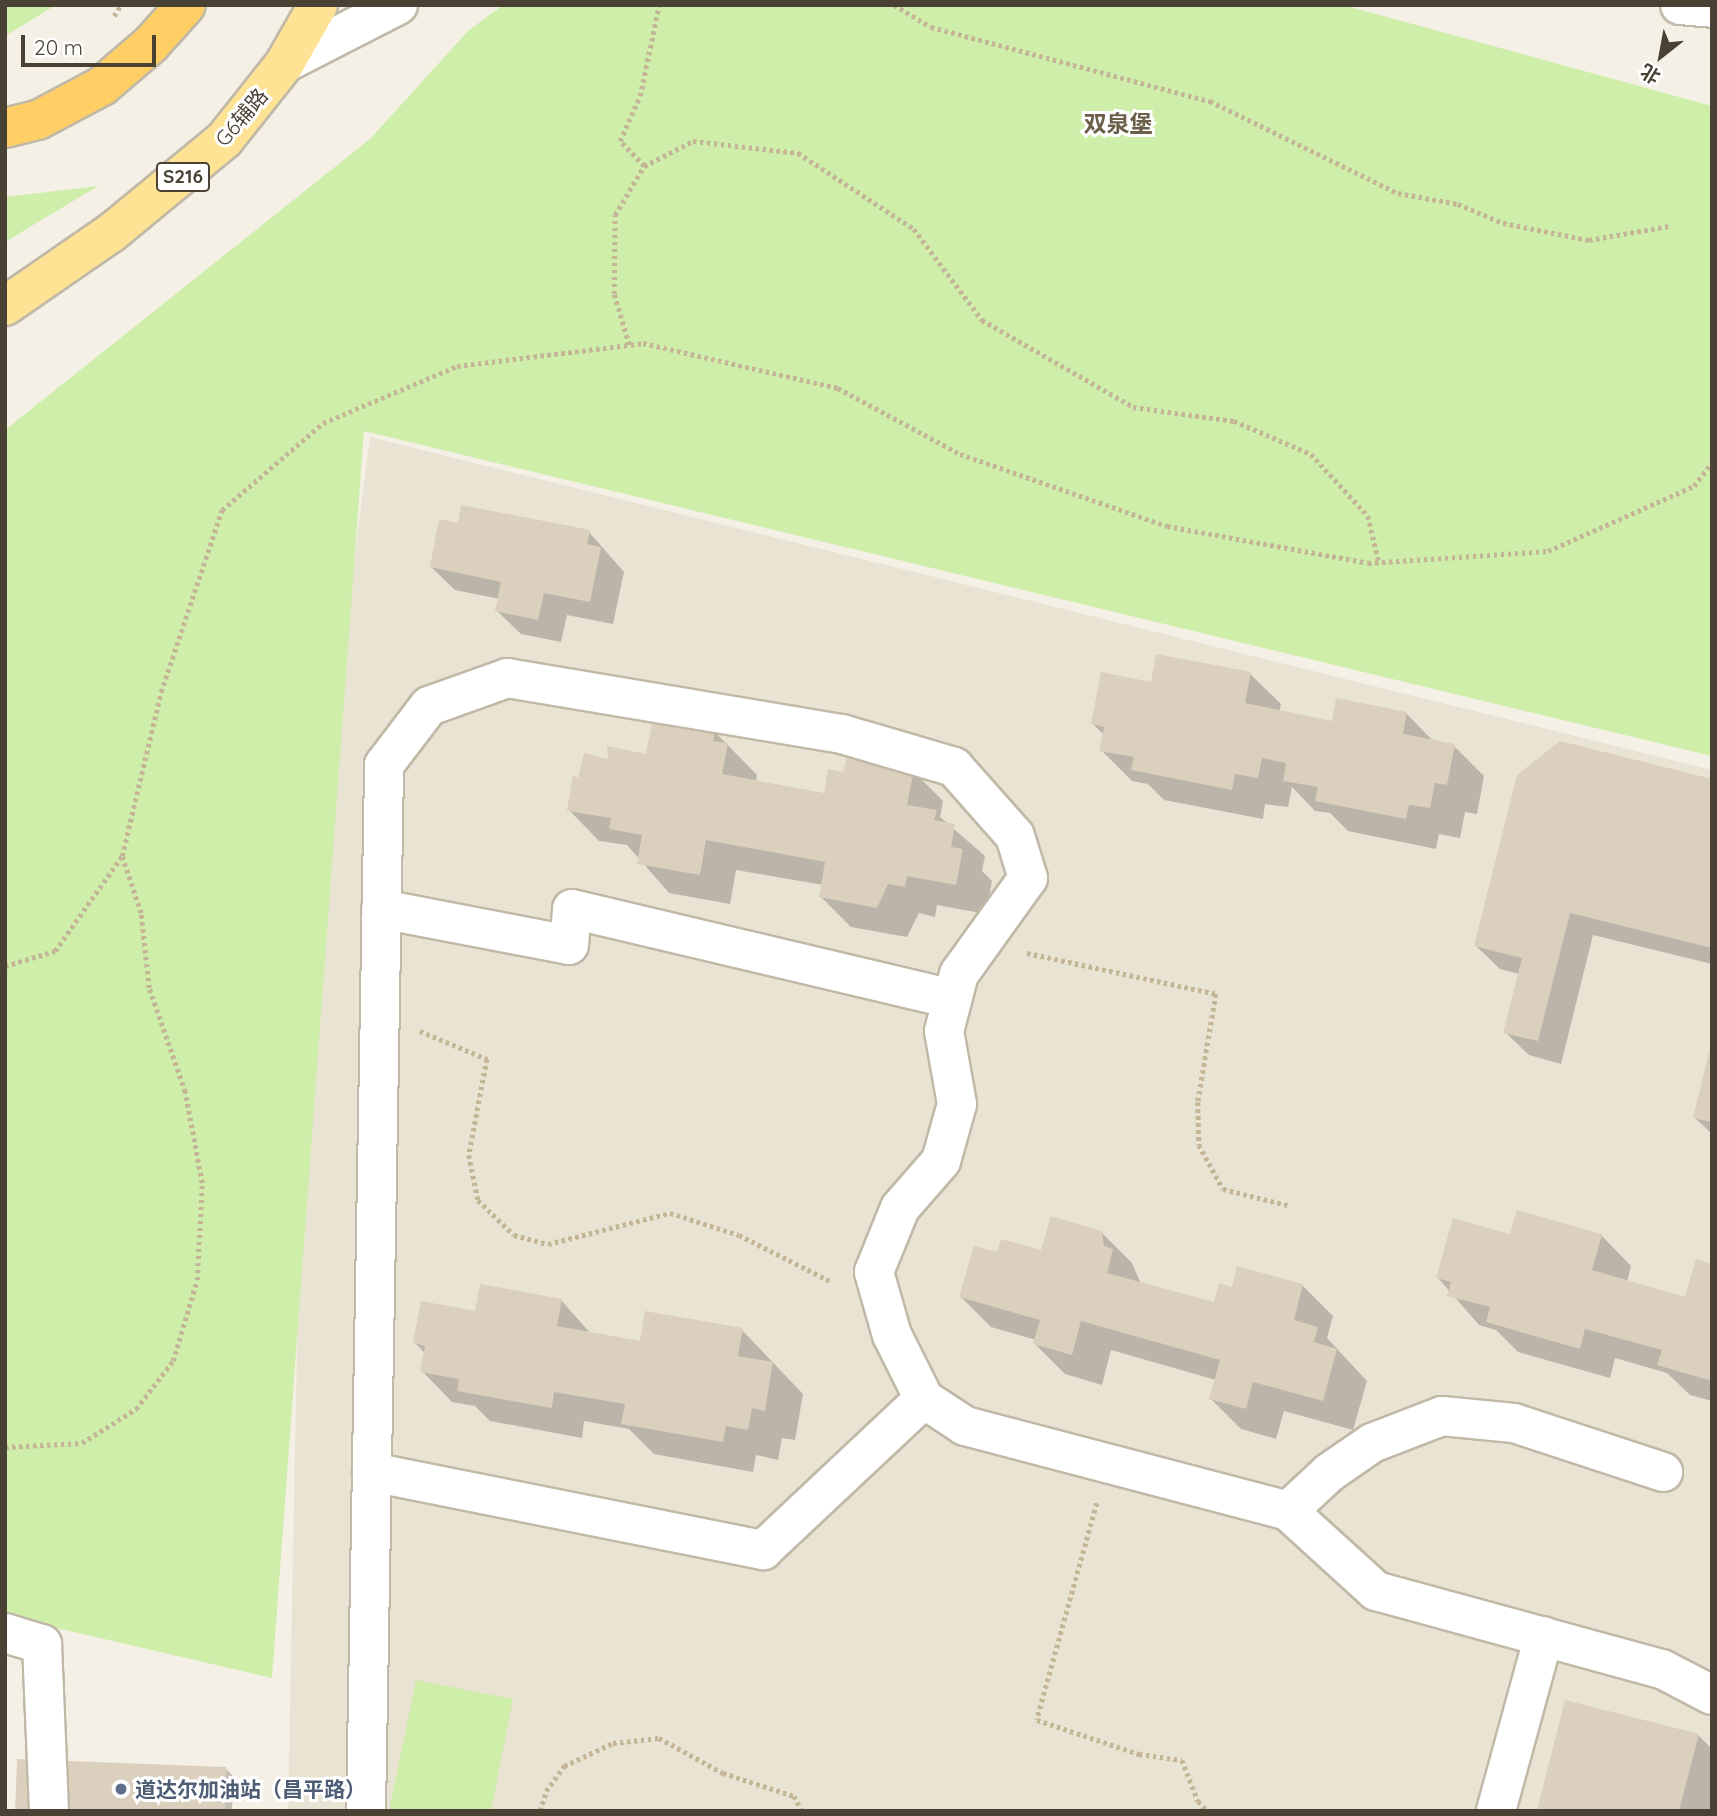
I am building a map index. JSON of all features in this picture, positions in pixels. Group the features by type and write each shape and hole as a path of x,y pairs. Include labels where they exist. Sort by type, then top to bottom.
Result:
{"highway":[{"path":"5,128 38,120 102,86 152,44 186,5"}],"main road":[{"name":"G6辅路","path":"5,306 180,180 224,140 285,63 318,5"}],"street":[{"path":"285,63 398,5"},
{"path":"1680,5 1712,8"},
{"path":"366,1811 384,765 429,706 507,678 842,734 954,767 1015,836 1028,878 958,974 944,1031 957,1104 941,1161 900,1208 874,1272 886,1310 924,1399 965,1426 1288,1511 1376,1591 1662,1669 1712,1695"},
{"path":"381,909 569,945 572,909 952,999"},
{"path":"372,1472 762,1550 924,1399"},
{"path":"1288,1511 1330,1472 1372,1443 1442,1416 1514,1423 1663,1472"},
{"path":"5,1633 42,1644 49,1811"},
{"path":"1496,1811 1544,1636"}],"path":[{"path":"644,166 620,141 640,96 659,5"},
{"path":"894,5 931,27 1210,101 1398,193 1458,204 1503,223 1589,240 1669,226"},
{"path":"629,345 614,295 615,215 644,166 693,141 798,153 914,229 982,320 1133,407 1234,421 1311,454 1368,516 1379,562"},
{"path":"5,966 55,950 122,856 161,692 222,510 323,423 457,366 643,344 838,388 960,454 1167,526 1379,562 1548,551 1693,486 1712,463"},
{"path":"5,1447 82,1443 136,1409 173,1361 197,1280 202,1183 185,1092 149,988 141,913 122,856"},
{"path":"982,944 1216,994 1198,1102 1199,1145 1223,1189 1291,1206"},
{"path":"379,1026 427,1032 486,1059 469,1155 478,1200 514,1235 548,1244 670,1213 739,1235 886,1310"},
{"path":"1108,1463 1037,1720 1139,1754 1182,1760 1198,1801 1207,1811"},
{"path":"540,1811 547,1791 564,1766 613,1743 659,1738 723,1773 794,1796 803,1811"}],"shaded area":[{"path":"370,437 1712,770 1712,1811 288,1811 305,938"}],"green space":[{"path":"5,5 56,5 5,36"},
{"path":"503,5 1343,5 1712,106 1712,756 364,431 272,1678 5,1616 5,430 370,139 468,31"},
{"path":"98,186 5,242 5,197"},
{"path":"416,1680 513,1699 491,1811 389,1811"}],"building":[{"path":"461,505 590,530 587,544 601,547 590,602 544,593 538,620 495,611 501,582 430,567 439,519 458,523"},
{"path":"1156,654 1251,672 1245,703 1332,721 1336,698 1407,712 1403,734 1455,744 1447,785 1435,783 1430,808 1409,805 1406,819 1315,801 1318,787 1283,781 1286,763 1262,758 1258,778 1235,774 1232,790 1131,770 1134,757 1099,751 1104,727 1091,724 1101,672 1151,682"},
{"path":"653,718 715,731 713,741 728,743 722,774 824,793 828,769 843,772 847,756 914,769 907,805 937,810 934,820 955,824 951,847 963,849 956,885 907,876 905,887 888,884 877,908 819,897 825,862 706,840 700,875 637,864 642,835 609,829 611,818 567,811 573,775 578,778 584,753 608,759 607,746 646,754"},
{"path":"1560,741 1712,779 1712,948 1570,913 1538,1041 1503,1033 1522,958 1474,946 1517,775"},
{"path":"1712,1044 1712,1122 1693,1118"},
{"path":"1517,1210 1602,1234 1592,1270 1685,1297 1696,1259 1712,1264 1712,1381 1657,1365 1662,1350 1585,1329 1580,1349 1486,1322 1490,1307 1447,1296 1451,1282 1436,1278 1453,1218 1510,1234"},
{"path":"1051,1216 1102,1231 1104,1246 1113,1249 1107,1273 1214,1302 1219,1283 1232,1287 1237,1266 1303,1284 1294,1320 1318,1327 1314,1342 1337,1349 1323,1401 1253,1382 1246,1409 1209,1399 1220,1360 1081,1321 1072,1355 1033,1344 1040,1320 959,1297 974,1246 997,1252 1001,1239 1041,1250"},
{"path":"480,1284 562,1299 557,1326 640,1341 645,1311 743,1328 738,1356 773,1362 765,1411 752,1408 748,1430 726,1426 723,1442 621,1424 625,1404 554,1392 552,1408 457,1391 459,1379 420,1372 425,1346 413,1343 421,1301 475,1311"},
{"path":"1565,1700 1699,1734 1679,1811 1537,1811"},
{"name":"道达尔加油站（昌平路）","path":"17,1759 226,1767 225,1811 15,1811"}],"place":[{"name":"道达尔加油站（昌平路）","path":"121,1789"}],"district":[{"name":"双泉堡","path":"1118,124"}]}
